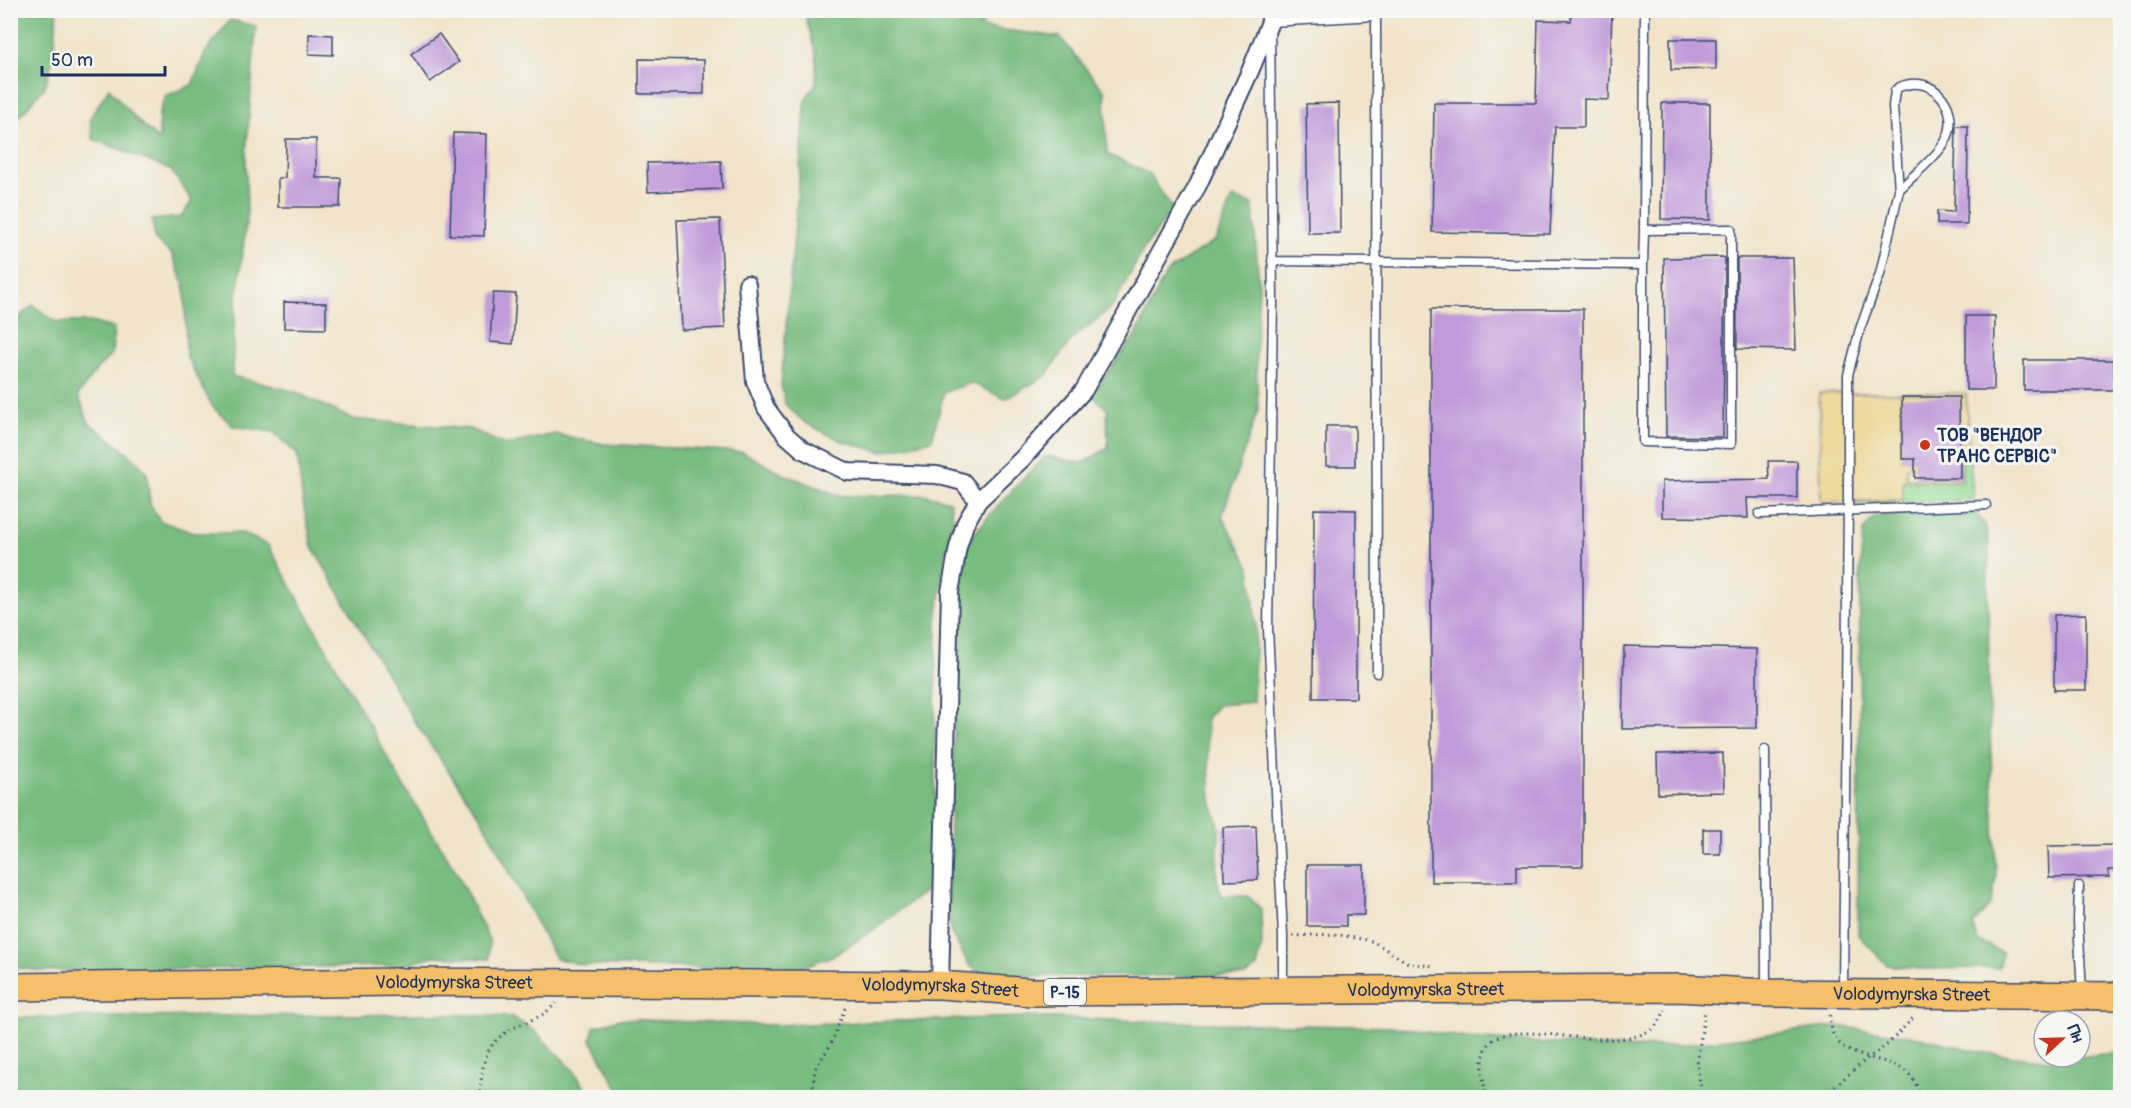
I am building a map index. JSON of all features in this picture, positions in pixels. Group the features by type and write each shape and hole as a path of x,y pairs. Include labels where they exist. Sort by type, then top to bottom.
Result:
{"main road":[{"name":"Volodymyrska Street","path":"10,987 398,982 940,985 1031,992 1679,988 1766,993 2121,996"}],"street":[{"path":"940,985 950,592 964,524 978,501 1023,458 1084,390 1198,185 1251,69 1270,16"},
{"path":"747,284 755,381 766,408 787,436 803,450 848,472 937,475 963,482 978,501"}],"lane":[{"path":"1644,230 1731,229 1731,444 1643,442 1645,10"},
{"path":"1283,991 1283,936 1268,629 1272,261 1270,16 1377,13 1375,261 1377,673"},
{"path":"1838,993 1842,975 1848,375 1860,329 1880,274 1899,190 1893,121 1894,97 1899,87 1923,84 1936,90 1944,99 1949,116 1948,134 1941,148 1899,190"},
{"path":"1272,261 1643,265"},
{"path":"1759,514 1986,505"},
{"path":"1765,750 1766,993"},
{"path":"2079,886 2078,921 2082,995"}],"path":[{"path":"480,1098 485,1056 501,1035 547,1013 574,984"},
{"path":"812,1098 815,1069 831,1044 855,985"},
{"path":"1485,1098 1482,1063 1489,1044 1506,1034 1521,1033 1598,1040 1632,1038 1654,1028 1679,988"},
{"path":"1702,1098 1697,1063 1707,990"},
{"path":"1838,993 1829,1012 1834,1037 1845,1048 1868,1058 1884,1060 1903,1068 1911,1076 1920,1098"},
{"path":"1821,1098 1868,1058 1886,1046 1920,1011 1932,994"}],"green space":[{"path":"11,10 57,11 54,55 45,87 11,126"},
{"path":"804,11 995,11 979,27 1060,37 1105,92 1107,154 1148,173 1173,209 1145,247 1112,307 1071,340 1046,376 1005,399 972,383 944,392 932,440 882,452 842,441 805,423 785,404 781,385 806,99 816,83 816,55"},
{"path":"230,20 256,26 246,157 247,216 235,312 232,376 293,391 352,419 471,429 505,445 555,434 604,444 743,452 783,474 841,496 927,495 950,501 953,519 945,557 937,621 936,871 926,891 835,955 794,970 583,965 555,958 481,818 414,721 312,546 303,503 297,454 273,432 233,426 212,406 186,355 185,288 172,254 155,240 152,220 181,217 192,201 171,170 93,139 90,118 109,88 137,120 159,140 159,113 165,96 192,85 205,53"},
{"path":"1232,198 1253,204 1259,287 1256,352 1258,410 1222,516 1250,567 1256,625 1253,702 1218,705 1206,718 1211,800 1219,826 1217,879 1221,896 1248,896 1261,909 1262,944 1257,967 1246,976 988,976 969,965 950,931 948,877 960,584 967,543 992,512 1045,456 1083,463 1108,448 1107,409 1091,395 1136,335 1166,273 1216,240"},
{"path":"33,305 56,322 90,322 114,328 112,354 97,369 78,395 89,423 126,451 147,472 150,503 160,521 194,533 242,533 268,545 403,785 456,871 489,940 489,959 433,956 400,966 42,971 11,967 10,325"},
{"path":"1967,434 1974,500 1852,504 1852,502 1902,500 1902,481 1962,481 1962,456 1969,455"},
{"path":"1974,512 1985,524 1989,543 1989,703 1996,878 1991,905 1973,924 1977,940 2003,953 1999,968 1920,969 1887,965 1858,935 1860,572 1863,531 1875,516"},
{"path":"437,1014 512,1017 536,1032 574,1071 591,1097 11,1097 11,1018"},
{"path":"1025,1017 1393,1027 1468,1038 1625,1048 1677,1045 1837,1026 1919,1037 1986,1053 2032,1058 2032,1069 2092,1069 2092,1055 2120,1052 2120,1097 623,1098 591,1040 594,1027 619,1019 773,1025"}],"sand":[{"path":"1819,393 1966,393 1969,456 1962,456 1962,481 1903,481 1903,500 1821,502","holes":["1959,397 1960,478 1906,478 1906,467 1916,467 1915,459 1902,459 1902,398"]}],"building":[{"path":"1571,10 1612,10 1609,100 1584,99 1584,127 1555,127 1550,234 1432,232 1434,103 1536,103 1538,20 1571,21"},
{"path":"309,34 333,35 333,55 309,54"},
{"path":"439,34 459,62 430,82 411,54"},
{"path":"1670,39 1716,39 1716,69 1671,70"},
{"path":"639,59 704,60 704,94 639,94"},
{"path":"1339,103 1340,233 1308,233 1306,104"},
{"path":"1662,103 1710,103 1710,220 1661,219"},
{"path":"1956,126 1968,126 1967,224 1937,224 1937,211 1954,212"},
{"path":"453,133 487,134 484,236 450,235"},
{"path":"286,139 316,139 316,178 341,178 340,207 278,207 278,178 285,178"},
{"path":"721,161 722,189 648,192 647,163"},
{"path":"720,219 725,328 682,330 677,220"},
{"path":"1664,258 1725,258 1723,437 1666,436"},
{"path":"1737,258 1793,258 1796,350 1737,349"},
{"path":"493,293 516,294 513,344 490,342"},
{"path":"284,302 326,303 326,329 284,328"},
{"path":"1431,309 1583,309 1583,866 1517,866 1517,882 1431,882"},
{"path":"1966,316 1995,316 1994,390 1966,390"},
{"path":"2024,360 2114,360 2114,390 2024,390"},
{"path":"1902,397 1959,397 1960,478 1915,478 1915,459 1902,459"},
{"path":"1326,426 1355,426 1355,466 1326,466"},
{"path":"1768,461 1797,461 1797,498 1747,498 1748,518 1662,517 1662,481 1769,479"},
{"path":"1314,509 1356,510 1356,698 1313,698"},
{"path":"2086,614 2086,690 2054,690 2054,615"},
{"path":"1624,646 1757,649 1757,728 1622,729"},
{"path":"1723,753 1724,792 1658,794 1657,754"},
{"path":"1256,826 1258,880 1224,881 1223,827"},
{"path":"1703,829 1720,829 1720,854 1703,854"},
{"path":"2121,845 2121,870 2108,870 2109,877 2049,878 2048,846"},
{"path":"1307,865 1364,865 1364,915 1346,915 1346,926 1307,926"}],"place":[{"name":"ТОВ \"ВЕНДОР ТРАНС СЕРВІС\"","path":"1925,445"}]}
